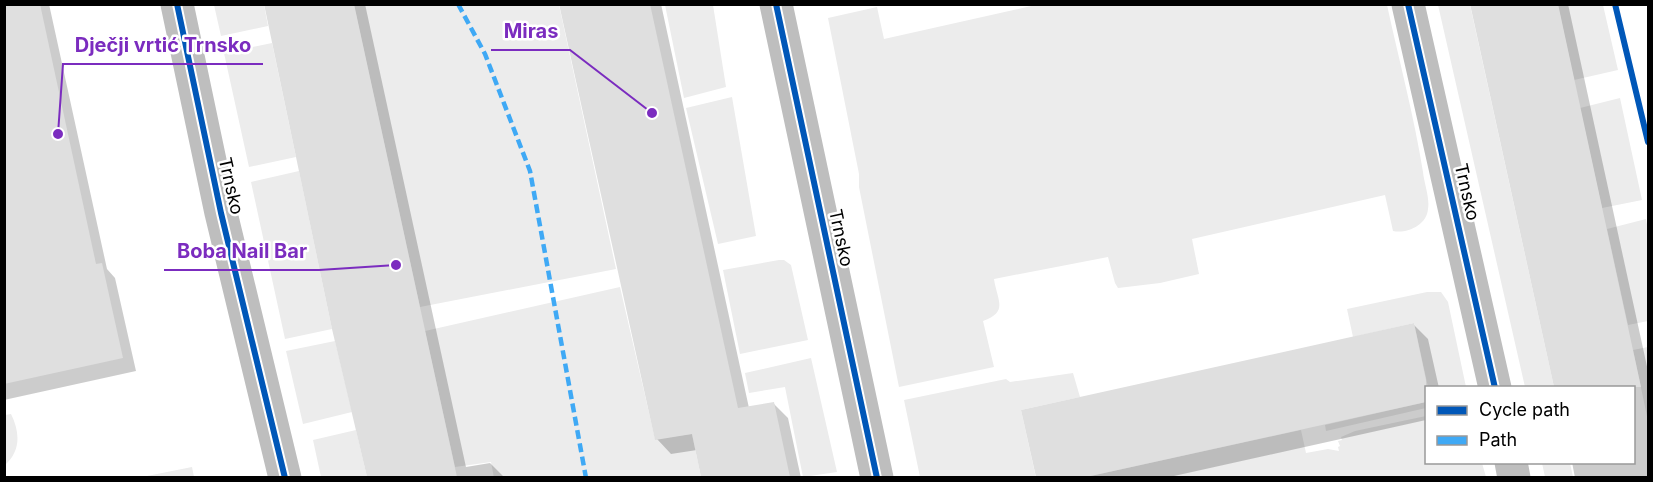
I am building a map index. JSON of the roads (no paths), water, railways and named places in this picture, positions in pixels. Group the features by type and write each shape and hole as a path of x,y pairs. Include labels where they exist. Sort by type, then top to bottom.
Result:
{"street":[{"name":"Trnsko","path":"177,4 221,213 285,477"},
{"name":"Trnsko","path":"776,4 877,477"},
{"name":"Trnsko","path":"1408,4 1495,386"}],"place":[{"name":"Miras","path":"652,113"},
{"name":"Dječji vrtić Trnsko","path":"58,134"},
{"name":"Boba Nail Bar","path":"396,265"}]}
